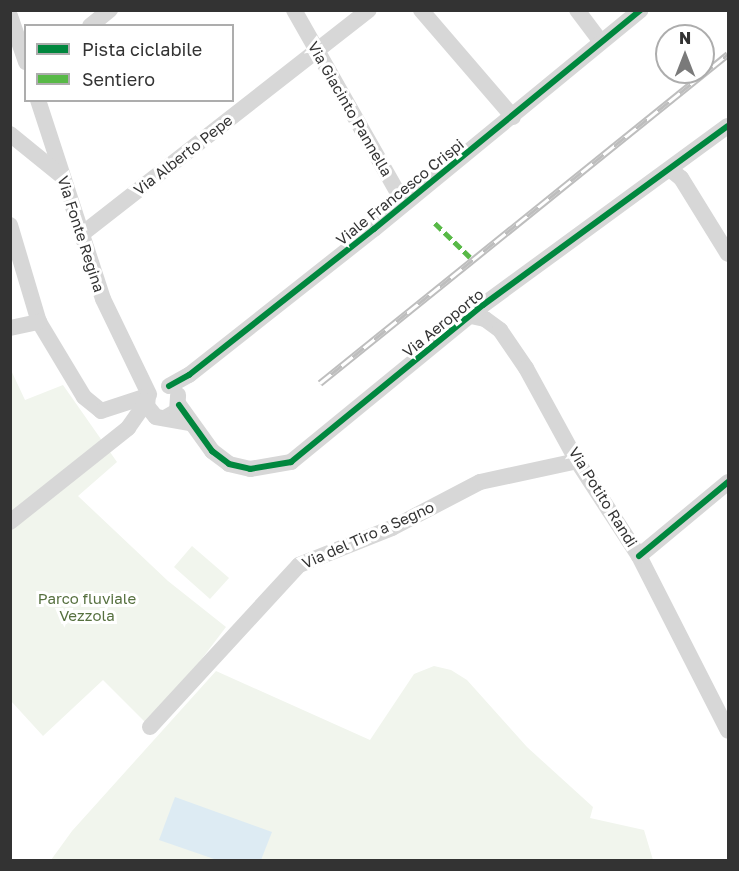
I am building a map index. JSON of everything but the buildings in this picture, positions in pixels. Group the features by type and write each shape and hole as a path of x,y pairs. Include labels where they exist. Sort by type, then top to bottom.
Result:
{"street":[{"path":"92,24 110,10"},
{"name":"Via Alberto Pepe","path":"82,234 369,10"},
{"path":"421,10 513,117"},
{"path":"577,10 601,42"},
{"name":"Viale Francesco Crispi","path":"161,395 513,117 641,10"},
{"name":"Via Giacinto Pannella","path":"293,12 404,204"},
{"path":"10,16 24,56"},
{"name":"Via Fonte Regina","path":"39,102 103,299 135,362 161,395"},
{"name":"Via Aeroporto","path":"161,395 191,423 212,451 229,464 250,469 291,462 471,316 729,126"},
{"path":"10,134 63,177"},
{"path":"671,170 681,178 729,255"},
{"path":"10,225 39,322 84,398 96,409 106,410 161,395"},
{"name":"Via Potito Randi","path":"471,316 485,319 500,330 556,417 578,461 639,556 729,731"},
{"path":"10,328 39,322"},
{"path":"160,418 161,395"},
{"path":"128,428 173,415 161,395"},
{"path":"10,522 128,428 161,395"},
{"path":"160,418 191,423"},
{"name":"Via del Tiro a Segno","path":"150,727 299,565 392,528 480,482 578,461"},
{"path":"639,556 723,487 729,505"}],"green space":[{"name":"Parco fluviale Vezzola","path":"10,368 25,400 63,385 117,462 78,496 168,581 226,627 150,727 103,680 43,736 11,701"},
{"path":"192,546 229,578 210,599 174,567"},
{"path":"434,666 451,670 467,680 527,747 593,807 590,818 644,830 653,860 51,860 72,831 216,671 370,740 414,674"}],"shaded area":[{"path":"175,797 272,832 261,860 217,860 159,840"}],"railway":[{"path":"320,383 728,54"}],"marked path":[{"path":"435,223 470,257"}],"cycle path":[{"path":"169,386 189,375 374,229 641,10"},
{"path":"179,405 212,451 229,464 250,469 291,462 483,305 728,126"},
{"path":"639,556 728,482"}]}
